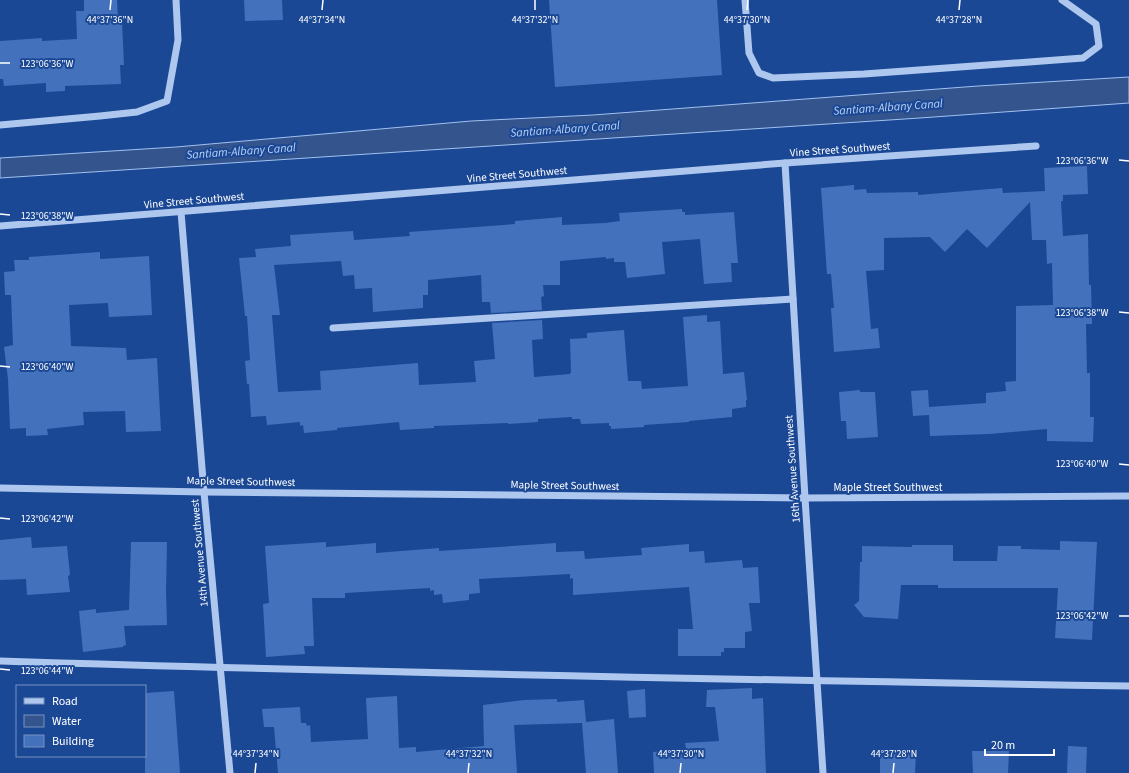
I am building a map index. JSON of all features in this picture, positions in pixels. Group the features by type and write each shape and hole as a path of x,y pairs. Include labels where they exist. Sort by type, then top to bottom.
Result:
{"street":[{"path":"0,125 137,112 167,101 178,40 176,0"},
{"path":"745,0 749,53 759,73 773,78 864,74 1083,58 1099,46 1096,24 1062,0"},
{"name":"Vine Street Southwest","path":"0,226 785,164 1036,146"},
{"name":"16th Avenue Southwest","path":"785,164 823,773"},
{"name":"14th Avenue Southwest","path":"182,212 204,492 230,773"},
{"path":"333,328 793,299"},
{"name":"Maple Street Southwest","path":"0,488 204,492 805,498 1129,496"},
{"path":"0,662 818,681 1129,686"}],"water":[{"name":"Santiam-Albany Canal","path":"1129,77 1129,103 0,178 0,158 176,147 471,121 593,115 978,86"}],"building":[{"path":"84,0 117,0 118,21 122,21 124,65 120,65 121,84 65,86 65,91 46,92 46,83 4,86 3,79 0,79 0,41 42,38 42,41 77,39 76,11 84,11"},
{"path":"244,0 282,0 283,20 245,21"},
{"path":"549,0 717,0 722,75 555,87"},
{"path":"1087,166 1088,194 1063,195 1063,201 1061,201 1063,236 1088,234 1089,285 1091,285 1092,324 1086,324 1087,373 1090,373 1090,417 1094,417 1093,442 1047,441 1047,429 989,434 930,436 929,415 913,416 911,391 928,390 929,407 986,403 986,393 1006,391 1005,382 1016,381 1016,306 1053,305 1052,263 1047,264 1046,240 1032,240 1030,202 987,248 967,229 945,252 930,237 884,238 884,270 866,271 871,329 878,328 880,348 834,352 831,308 834,308 831,274 827,274 821,188 854,185 854,190 866,189 867,193 918,192 918,195 1002,188 1003,193 1045,191 1044,168"},
{"path":"682,209 682,212 685,212 685,215 734,212 738,263 731,263 732,282 704,284 700,239 662,242 665,274 627,278 625,262 614,262 614,258 606,259 606,257 560,261 560,285 543,285 544,296 541,297 542,310 491,313 490,302 482,302 481,275 428,280 428,295 423,295 423,308 373,312 372,288 355,289 354,275 343,276 341,261 274,265 280,315 272,315 278,392 321,390 320,371 418,363 419,385 476,382 474,361 495,359 492,323 542,320 543,339 532,340 534,377 571,373 570,339 587,338 587,333 624,330 628,381 641,381 642,389 688,386 683,317 707,315 707,322 720,321 723,374 744,372 747,400 746,407 732,409 732,417 644,425 644,427 611,429 609,423 581,424 580,419 572,419 572,417 538,419 538,422 434,426 434,428 400,430 399,422 304,433 303,425 300,426 300,422 267,425 266,416 251,417 249,384 247,384 245,361 250,360 247,316 245,316 239,258 256,257 255,249 291,246 290,235 353,231 354,240 410,236 409,232 515,224 515,221 562,217 562,225 605,223 620,221 619,213"},
{"path":"100,252 100,259 149,256 152,315 109,317 108,303 69,305 71,346 126,348 127,360 157,358 161,431 126,432 125,411 83,412 84,425 47,429 48,435 26,436 26,428 10,429 8,379 4,347 13,345 11,295 5,295 4,272 15,271 14,260 29,260 29,257"},
{"path":"860,390 860,392 875,392 878,437 847,439 846,421 841,421 839,392"},
{"path":"31,537 32,548 67,546 70,592 27,595 26,579 0,580 0,540"},
{"path":"1060,541 1097,542 1092,640 1055,638 1058,588 938,588 938,585 901,585 898,619 864,617 854,605 859,601 862,546 912,547 912,545 953,545 953,561 997,561 998,546 1021,546 1021,549 1060,550"},
{"path":"131,542 167,542 167,625 124,626 126,645 123,647 83,652 79,611 96,609 96,613 129,610"},
{"path":"326,542 326,547 376,543 376,553 439,548 439,551 556,543 556,552 584,551 585,559 642,555 641,548 689,544 689,552 704,551 705,563 742,560 743,568 758,567 760,603 749,603 752,631 745,632 745,648 724,648 724,652 721,652 721,656 678,656 678,629 693,629 689,587 573,595 573,578 570,579 570,574 479,579 480,593 469,594 469,600 443,603 442,594 434,595 434,590 430,591 430,588 345,593 345,598 312,598 314,646 304,646 305,654 266,657 263,604 269,603 265,546"},
{"path":"752,688 752,699 763,698 766,773 654,773 653,752 686,749 685,743 719,741 715,707 706,707 707,690"},
{"path":"645,689 646,717 629,718 627,691"},
{"path":"174,691 180,773 145,773 146,693"},
{"path":"397,696 399,748 416,747 416,752 484,746 483,705 524,700 557,699 557,702 584,700 586,722 614,719 618,773 586,773 582,723 514,725 517,773 278,773 274,727 264,727 262,709 300,707 301,723 306,723 307,726 310,725 311,742 368,739 366,698"},
{"path":"1068,746 1087,747 1086,773 1067,773"},
{"path":"972,751 1009,751 1008,773 973,773"},
{"path":"880,753 916,754 915,773 880,773"}]}
